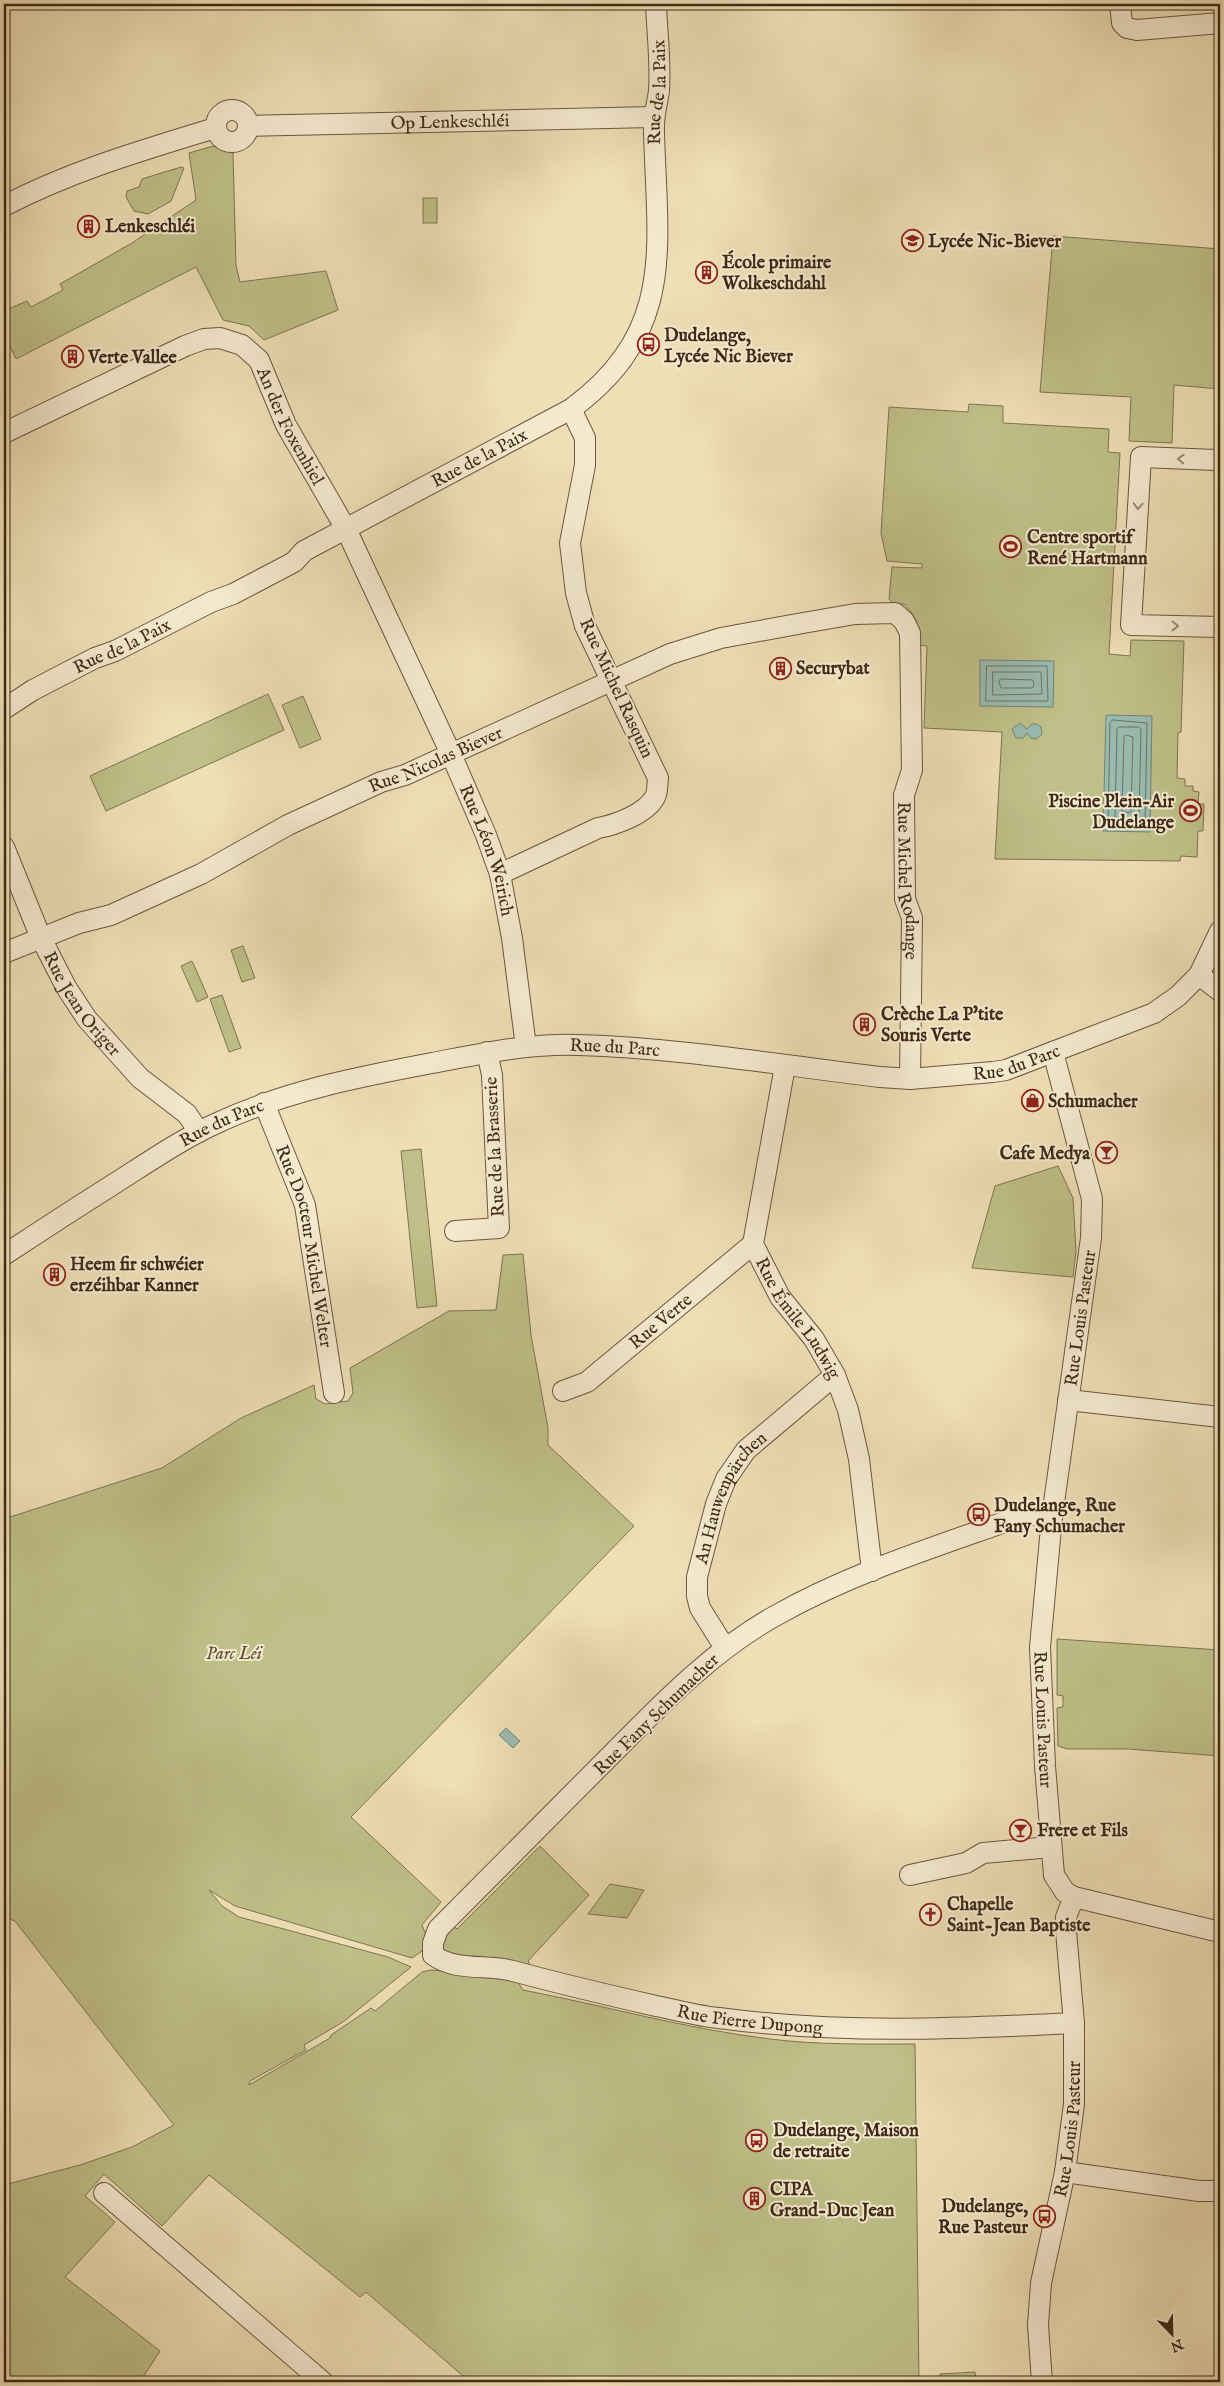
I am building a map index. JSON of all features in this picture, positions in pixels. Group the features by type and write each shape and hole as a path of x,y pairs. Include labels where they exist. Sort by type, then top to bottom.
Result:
{"street":[{"name":"Rue de la Paix","path":"4,709 33,690 95,658 115,651 210,602 233,594 294,562 304,551 571,409 593,393 610,376 633,346 644,322 652,297 657,259 653,117 658,91 656,4"},
{"path":"1120,4 1122,23 1127,28 1137,30 1220,23"},
{"name":"Op Lenkeschléi","path":"4,206 56,181 104,163 215,128 218,117 226,110 231,109 241,112 248,126 653,117"},
{"name":"An der Foxenhiel","path":"4,433 185,346 204,339 220,338 232,341 242,344 259,360 286,424 346,529"},
{"name":"Rue Michel Rasquin","path":"500,874 598,828 608,827 636,813 649,806 656,796 658,778 585,626 576,593 570,543 585,465 585,438 571,409"},
{"path":"1220,462 1216,460 1141,457 1131,625 1220,628"},
{"name":"Rue Léon Weirich","path":"346,529 451,754 486,835 500,874 512,938 526,1047"},
{"name":"Rue Nicolas Biever","path":"4,952 79,923 111,915 202,874 222,860 271,837 288,825 381,782 405,775 670,654 721,638 855,614 882,612"},
{"name":"Rue Michel Rodange","path":"882,612 895,613 904,621 910,633 912,770 904,795 905,899 912,918 910,1079"},
{"name":"Rue Jean Origer","path":"4,847 42,938 66,988 87,1019 140,1078 187,1114 199,1132"},
{"name":"Rue du Parc","path":"4,1254 158,1155 199,1132 264,1103 338,1081 487,1052 526,1047 578,1045 636,1049 910,1079 993,1072 1053,1052 1154,1013 1178,996 1199,975 1220,931"},
{"path":"1199,975 1220,991"},
{"name":"Rue de la Brasserie","path":"455,1231 499,1228 492,1075 487,1052"},
{"name":"Rue Louis Pasteur","path":"1042,2382 1038,2325 1040,2283 1065,2172 1074,2104 1074,2023 1066,1917 1074,1897 1065,1892 1058,1884 1054,1874 1045,1766 1040,1647 1052,1516 1091,1238 1092,1199 1053,1052"},
{"name":"Rue Émile Ludwig","path":"785,1066 753,1244 780,1297 814,1339 835,1376 854,1430 872,1571"},
{"name":"Rue Docteur Michel Welter","path":"264,1103 304,1205 334,1392"},
{"name":"Rue Verte","path":"563,1391 588,1382 753,1244"},
{"name":"An Hauwenpärchen","path":"726,1648 700,1608 697,1596 697,1577 716,1504 726,1479 746,1450 835,1376"},
{"path":"1068,1400 1220,1417"},
{"name":"Rue Fany Schumacher","path":"433,1955 433,1943 438,1929 689,1677 726,1648 774,1616 826,1590 872,1571 1016,1518 1035,1514 1052,1516"},
{"path":"910,1875 966,1862 983,1853 1051,1847"},
{"path":"1074,1897 1220,1932"},
{"name":"Rue Pierre Dupong","path":"433,1955 442,1962 455,1965 510,1971 550,1982 717,2018 845,2029 975,2028 1074,2023"},
{"path":"1065,2172 1199,2190 1220,2190"},
{"path":"104,2193 323,2382"}],"green space":[{"path":"213,146 233,153 236,266 240,282 326,271 338,310 264,340 249,326 223,320 196,267 16,359 7,340 4,342 4,311 27,301 31,307 63,290 60,284 132,243 196,200 189,153"},
{"path":"181,167 184,168 171,201 148,214 134,211 126,197 127,191 139,187 142,179"},
{"path":"423,198 437,198 437,223 423,223"},
{"path":"1053,236 1220,249 1220,389 1174,385 1172,443 1129,441 1131,397 1040,392"},
{"path":"969,404 1003,406 1003,423 1109,429 1108,452 1120,453 1109,654 1130,656 1131,640 1184,641 1181,732 1178,733 1177,778 1185,779 1185,786 1193,786 1193,791 1199,792 1198,804 1204,804 1203,831 1198,831 1197,857 1181,856 1180,861 995,859 1002,732 924,728 927,646 919,645 917,623 904,604 893,604 889,599 892,567 922,568 922,564 887,561 881,533 889,407 968,412"},
{"path":"268,694 284,730 106,811 90,776"},
{"path":"303,696 321,739 300,748 282,705"},
{"path":"243,946 255,978 242,982 231,950"},
{"path":"192,961 208,997 197,1002 181,966"},
{"path":"222,995 241,1048 229,1052 210,999"},
{"path":"421,1149 437,1306 417,1308 401,1151"},
{"path":"1058,1166 1073,1198 1076,1251 1073,1277 972,1268 995,1186"},
{"name":"Parc Léi","path":"523,1254 531,1335 548,1428 548,1445 634,1526 351,1817 441,1902 422,1925 427,1937 425,1949 412,1958 235,1906 209,1890 222,1906 239,1917 388,1957 411,1967 343,2022 304,2045 306,2050 250,2081 249,2085 330,2038 331,2035 371,2008 375,2011 422,1972 430,1970 513,1975 523,1990 739,2035 842,2044 915,2044 919,2382 470,2382 366,2292 360,2297 209,2175 162,2226 104,2174 85,2196 115,2222 65,2277 160,2351 140,2382 4,2382 4,2185 80,2165 132,2147 174,2125 15,1921 4,1917 4,1519 162,1468 241,1418 314,1385 316,1399 325,1404 348,1401 353,1393 350,1368 449,1311 496,1310 503,1255"},
{"path":"1057,1639 1220,1650 1220,1756 1128,1749 1067,1749 1058,1746 1057,1708 1063,1707 1063,1696 1057,1695"},
{"path":"540,1846 589,1895 528,1961 530,1965 457,1960 443,1950 441,1943 444,1936 454,1927 457,1929"},
{"path":"610,1884 644,1890 627,1918 588,1914"},
{"path":"975,2372 976,2382 941,2382 940,2374"}],"water":[{"path":"980,660 1054,661 1053,707 980,706"},
{"path":"1106,715 1152,716 1150,832 1103,831"},
{"path":"1020,723 1027,729 1032,724 1037,724 1041,727 1042,734 1036,739 1031,738 1027,733 1023,738 1016,738 1012,729"},
{"path":"506,1728 520,1741 513,1748 499,1735"}],"place":[{"name":"Lenkeschléi","path":"89,226"},
{"name":"Lycée Nic-Biever","path":"912,241"},
{"name":"École primaire Wolkeschdahl","path":"706,272"},
{"name":"Dudelange, Lycée Nic Biever","path":"648,345"},
{"name":"Verte Vallee","path":"72,357"},
{"name":"Centre sportif René Hartmann","path":"1011,547"},
{"name":"Securybat","path":"780,668"},
{"name":"Piscine Plein-Air Dudelange","path":"1190,811"},
{"name":"Crèche La P'tite Souris Verte","path":"865,1024"},
{"name":"Schumacher","path":"1032,1101"},
{"name":"Cafe Medya","path":"1106,1153"},
{"name":"Heem fir schwéier erzéihbar Kanner","path":"54,1274"},
{"name":"Dudelange, Rue Fany Schumacher","path":"978,1515"},
{"name":"Frere et Fils","path":"1021,1830"},
{"name":"Chapelle Saint-Jean Baptiste","path":"931,1914"},
{"name":"Dudelange, Maison de retraite","path":"757,2140"},
{"name":"CIPA Grand-Duc Jean","path":"754,2199"},
{"name":"Dudelange, Rue Pasteur","path":"1044,2216"}]}
